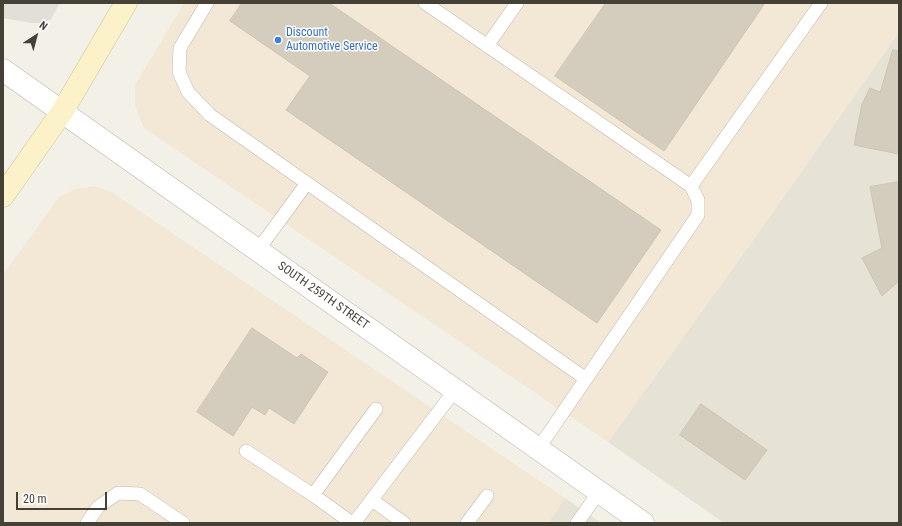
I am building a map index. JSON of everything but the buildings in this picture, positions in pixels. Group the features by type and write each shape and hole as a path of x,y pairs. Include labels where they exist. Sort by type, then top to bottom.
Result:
{"main road":[{"path":"3,196 62,112 126,3"}],"street":[{"name":"SOUTH 259TH STREET","path":"3,70 643,523"}],"lane":[{"path":"207,3 180,48 178,72 188,92 210,115 586,378"},
{"path":"425,3 690,186 698,200 698,215 538,449"},
{"path":"487,46 517,3"},
{"path":"690,186 821,3"},
{"path":"258,250 307,183"},
{"path":"246,451 353,523 455,390"},
{"path":"313,495 376,409"},
{"path":"577,523 599,492"},
{"path":"87,523 98,507 118,493 140,494 183,523"},
{"path":"467,523 487,496"},
{"path":"372,500 404,523"}],"shaded area":[{"path":"3,3 60,3 51,19 43,23 32,23 3,18"},
{"path":"184,3 899,3 899,32 764,225 608,442 144,128 135,106 135,85"},
{"path":"899,32 899,523 724,523 608,442 764,225"},
{"path":"95,186 113,193 565,498 548,523 3,523 3,275 59,197 76,189"},
{"path":"565,498 601,523 548,523"}],"place":[{"name":"Discount Automotive Service","path":"278,40"}]}
